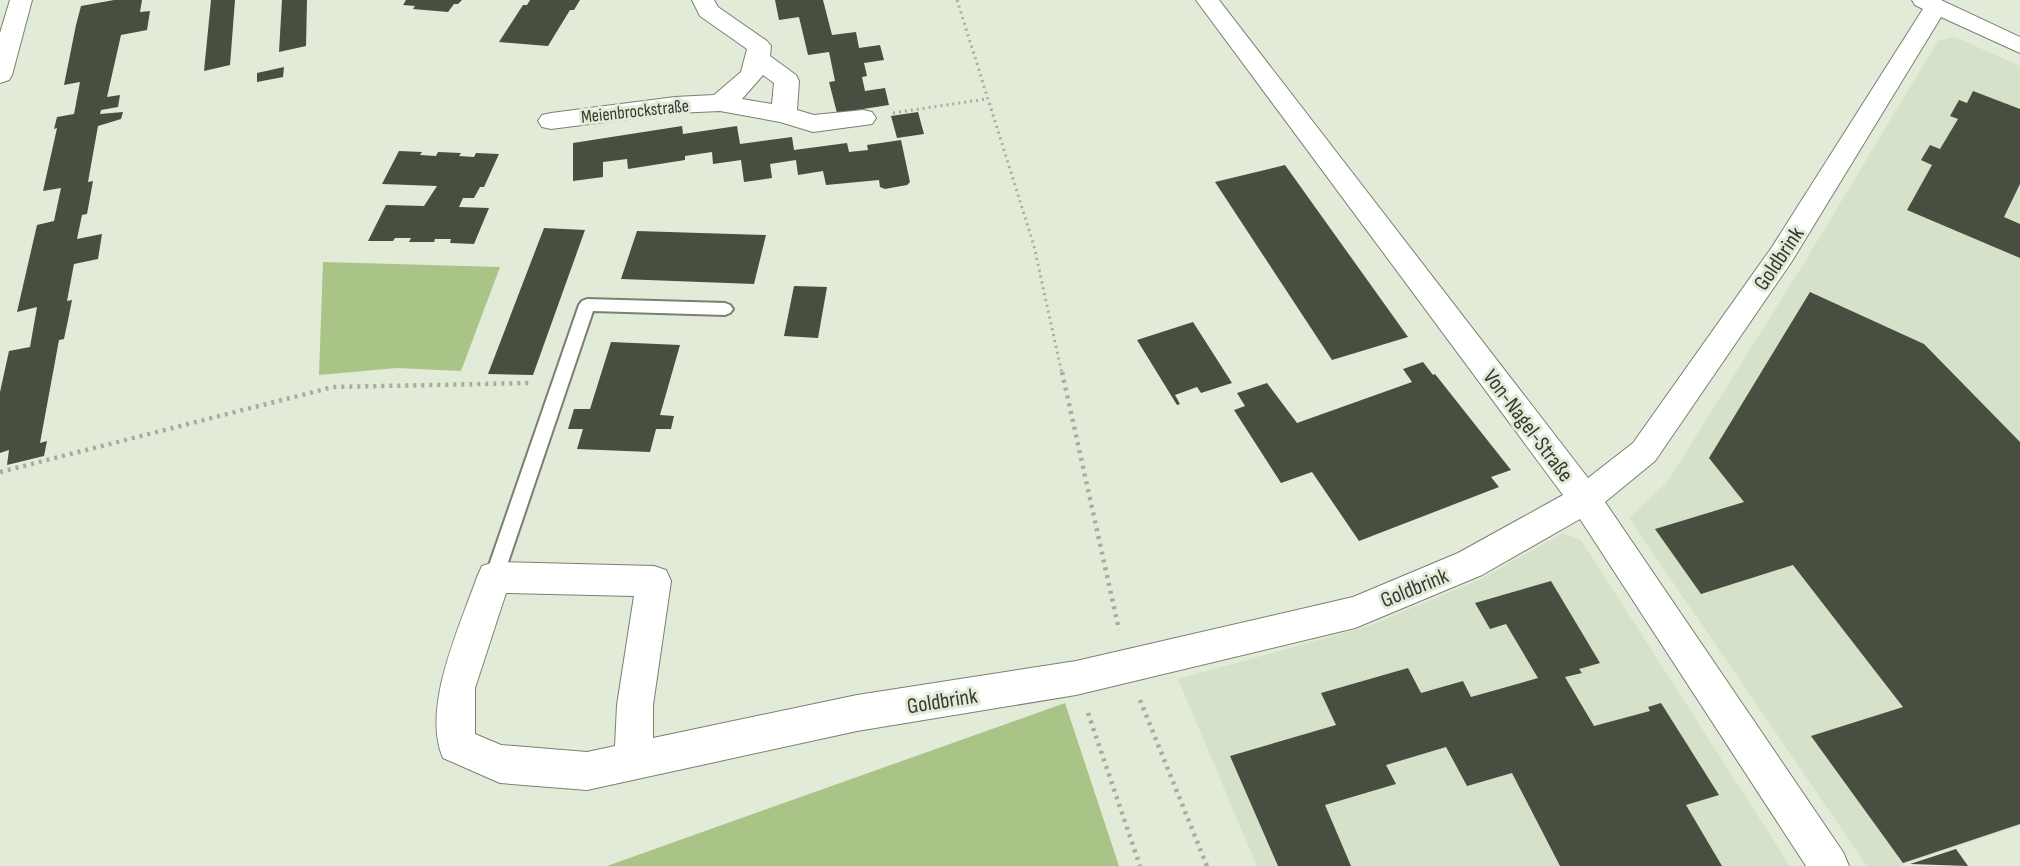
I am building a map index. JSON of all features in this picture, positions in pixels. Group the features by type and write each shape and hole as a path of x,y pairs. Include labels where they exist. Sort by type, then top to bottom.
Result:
{"street":[{"path":"0,75 21,0"},
{"path":"704,0 708,11 759,46 759,59 788,81 784,114"},
{"name":"Von-Nagel-Straße","path":"1208,0 1585,499 1829,866"},
{"path":"1930,3 2020,46"},
{"name":"Goldbrink","path":"494,577 457,688 456,745 500,764 587,771 857,713 1076,678 1355,612 1470,564 1585,499 1644,452 1782,254 1930,3"},
{"name":"Meienbrockstraße","path":"720,103 748,82 759,59"},
{"name":"Meienbrockstraße","path":"551,121 675,105 720,103 784,114 813,124 862,118"},
{"path":"494,577 654,581 635,705 633,760"}],"lane":[{"path":"494,577 588,305 725,309"}],"path":[{"path":"957,0 986,99 1034,246 1127,666 1207,866"},
{"path":"862,118 986,99"},
{"path":"0,472 333,387 561,382"},
{"path":"1076,678 1140,866"}],"shaded area":[{"path":"1955,37 2020,66 2020,825 1898,866 1867,866 1629,518 1668,481 1804,263 1938,41"},
{"path":"1563,533 1581,540 1790,866 1257,866 1178,679 1369,626 1481,579"}],"green space":[{"path":"323,262 500,267 461,371 397,368 319,375"},
{"path":"1065,703 1119,866 607,866"}],"building":[{"path":"114,0 142,0 140,12 150,11 147,30 121,35 107,97 120,95 118,107 101,110 100,114 123,112 121,119 98,126 88,182 93,181 87,214 82,215 77,239 102,234 98,259 74,264 67,301 72,300 64,339 59,340 40,443 47,441 44,456 7,465 9,450 0,453 0,392 9,351 30,347 37,307 17,312 37,225 54,221 61,188 43,191 57,128 54,129 57,117 74,114 80,82 64,85 76,25 81,6"},
{"path":"211,0 235,0 230,65 204,71"},
{"path":"282,0 307,0 306,46 279,52"},
{"path":"406,0 462,0 454,4 448,12 413,9 415,6 403,5"},
{"path":"530,0 580,0 574,10 570,10 548,46 499,42 523,5 527,5"},
{"path":"775,0 823,0 832,35 856,32 859,48 880,45 884,60 864,63 867,76 862,77 865,91 885,88 889,105 837,113 829,82 835,81 829,52 808,55 799,17 779,20"},
{"path":"284,67 283,77 257,82 257,73"},
{"path":"1973,91 2020,109 2020,184 2004,217 2020,224 2020,258 1907,210 1932,165 1921,160 1930,145 1940,149 1958,119 1950,116 1959,100 1967,103"},
{"path":"918,112 924,134 897,138 891,116"},
{"path":"682,126 683,134 737,126 740,144 792,137 794,150 847,143 849,152 868,150 867,145 901,140 910,182 907,185 885,189 880,187 879,180 826,185 823,171 798,175 796,160 770,164 772,178 744,182 741,160 713,164 712,152 685,156 685,160 628,169 627,159 603,162 603,177 573,181 573,143"},
{"path":"399,151 422,152 420,155 436,156 438,152 461,153 459,156 474,157 476,153 499,154 484,187 480,187 474,198 463,198 459,207 489,208 474,244 450,243 451,239 435,239 434,242 409,242 411,238 368,241 386,205 424,206 437,186 382,184"},
{"path":"1285,165 1408,337 1332,360 1215,182"},
{"path":"544,228 585,230 533,375 488,374"},
{"path":"637,231 766,235 754,284 621,279"},
{"path":"794,286 827,287 818,338 784,336"},
{"path":"1810,292 1924,344 2020,442 2020,824 1903,863 1811,736 1903,707 1793,565 1701,594 1655,529 1744,502 1709,458"},
{"path":"1193,322 1232,383 1201,393 1197,387 1175,395 1180,404 1177,405 1137,340"},
{"path":"611,342 680,345 660,415 674,416 671,429 656,429 650,452 577,449 583,429 568,429 574,409 590,409"},
{"path":"1423,362 1511,470 1491,477 1499,487 1359,541 1312,472 1281,483 1234,410 1245,406 1237,393 1267,383 1297,423 1412,382 1403,369"},
{"path":"1551,581 1600,663 1579,669 1582,673 1565,677 1594,726 1650,711 1648,707 1661,703 1719,795 1686,805 1722,866 1560,866 1512,773 1467,786 1446,747 1386,765 1396,784 1325,805 1351,866 1278,866 1230,756 1336,725 1321,693 1408,668 1421,693 1463,681 1471,697 1538,678 1506,624 1490,629 1475,603"},
{"path":"1956,849 1968,866 1910,864"}]}
